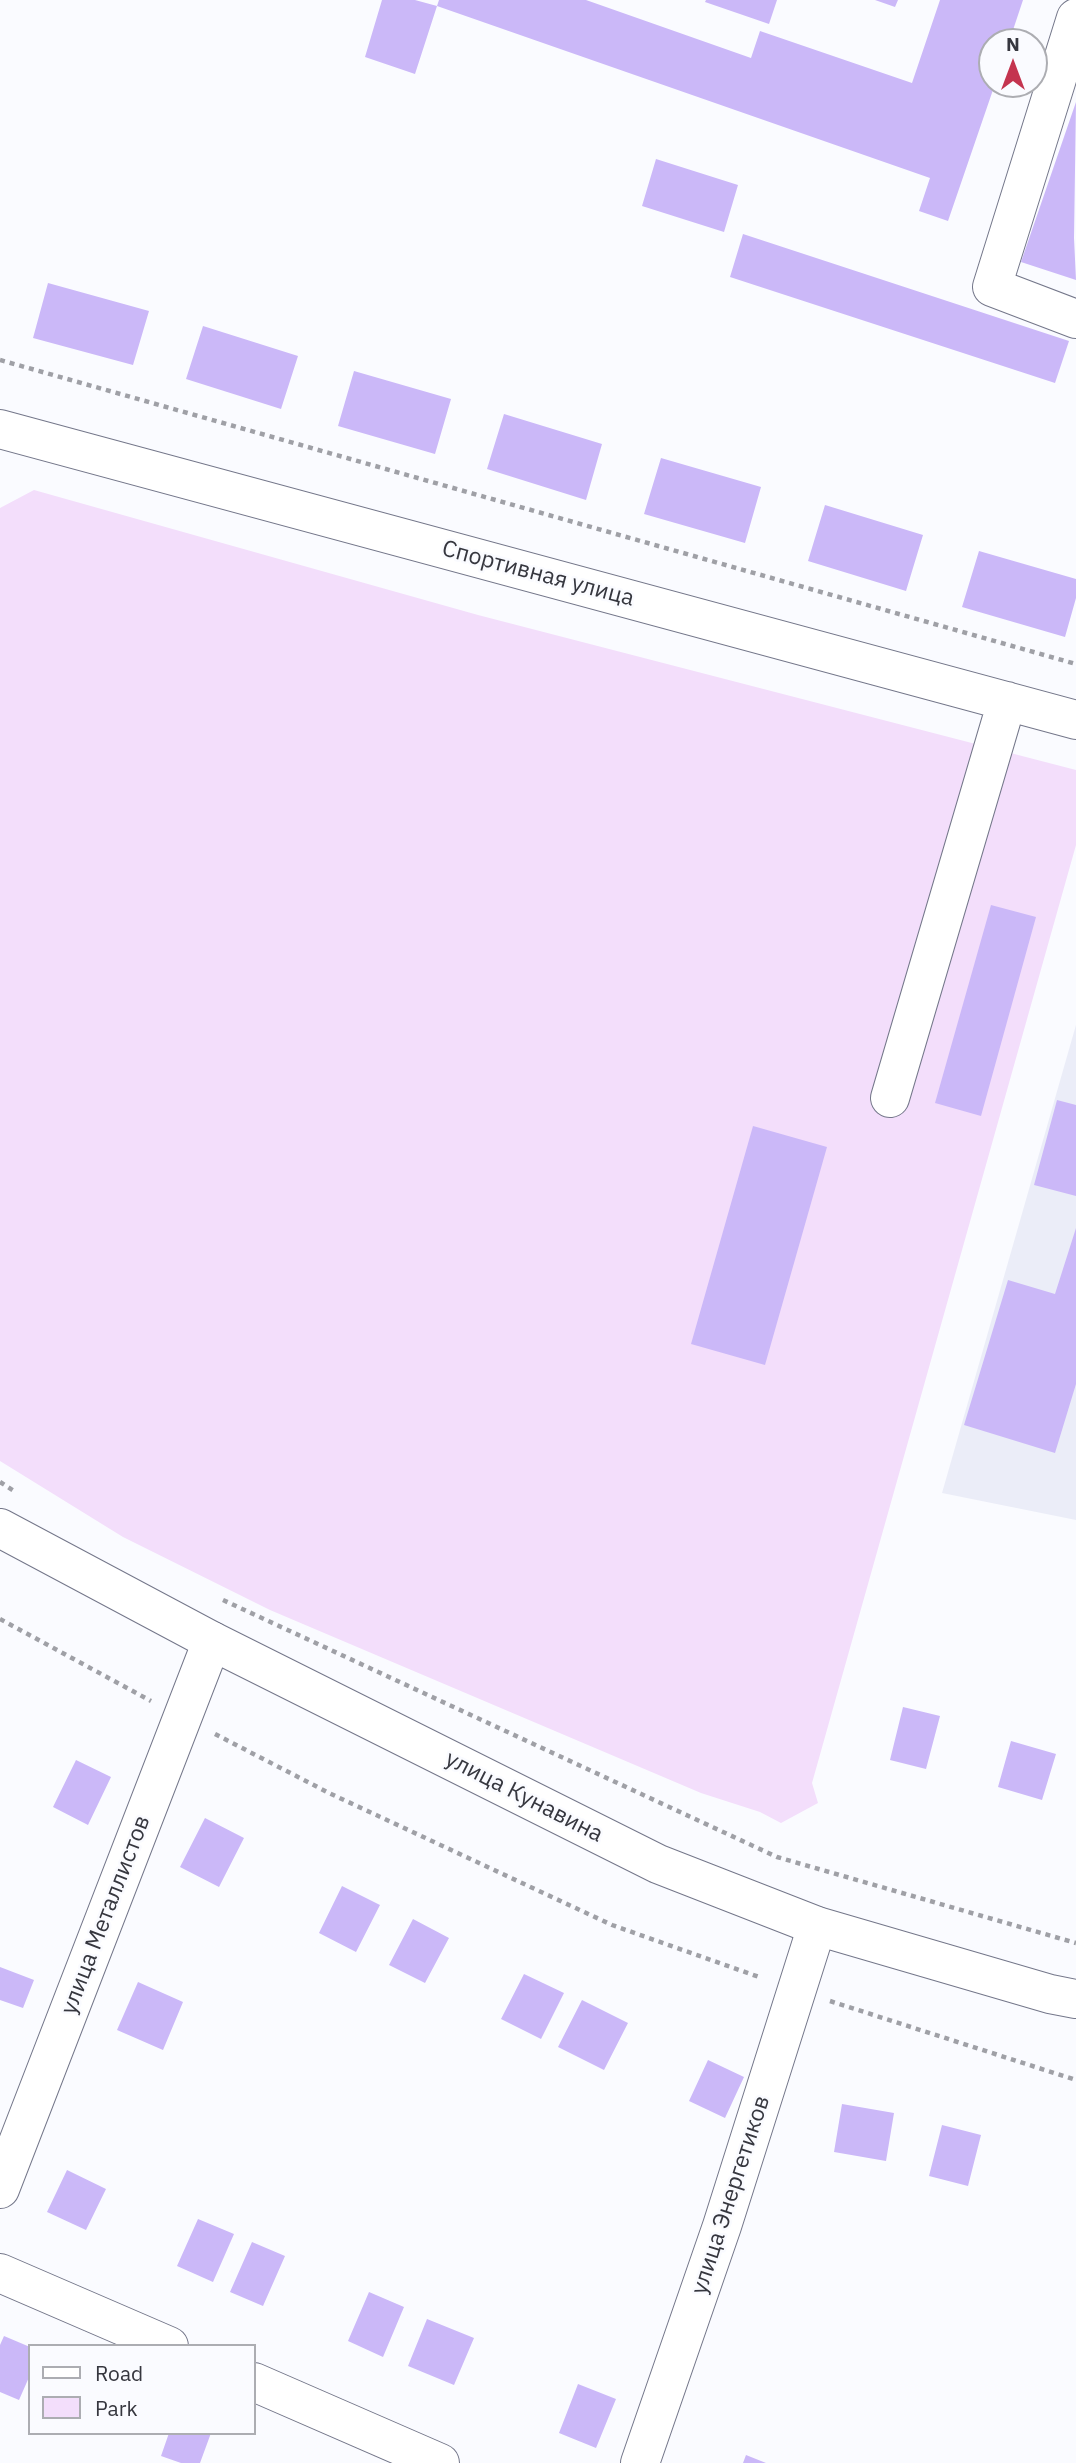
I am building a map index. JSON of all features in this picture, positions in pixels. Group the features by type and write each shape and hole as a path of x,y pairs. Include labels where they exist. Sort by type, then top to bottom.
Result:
{"street":[{"path":"1076,18 992,287 1076,319"},
{"name":"Спортивная улица","path":"0,429 1076,720"},
{"path":"890,1098 1007,701"},
{"name":"улица Кунавина","path":"0,1528 212,1641 658,1864 817,1926 1050,1994 1076,1999"},
{"name":"улица Металлистов","path":"0,2189 212,1641"},
{"name":"улица Энергетиков","path":"640,2463 722,2227 817,1926"},
{"path":"0,2273 164,2344"},
{"path":"256,2383 440,2463"}],"path":[{"path":"0,360 1076,664"},
{"path":"0,1482 22,1496"},
{"path":"211,1595 776,1857 1076,1943"},
{"path":"0,1619 329,1793 612,1925 797,1991 1076,2080"}],"shaded area":[{"path":"1076,1025 1076,1520 942,1493"}],"green space":[{"path":"34,490 478,615 1076,770 1076,845 812,1783 818,1803 781,1823 760,1812 701,1793 270,1610 123,1537 0,1461 0,508"}],"building":[{"path":"382,0 415,0 437,6 415,74 365,57"},
{"path":"439,0 586,0 751,58 760,31 912,83 940,0 1023,0 1014,28 978,28 978,98 990,98 948,221 919,211 930,178 437,6"},
{"path":"777,0 769,24 705,2"},
{"path":"875,0 898,0 895,7"},
{"path":"1076,102 1074,238 1076,280 1021,262"},
{"path":"656,159 738,185 724,232 642,206"},
{"path":"743,234 1069,341 1055,383 730,277"},
{"path":"48,283 149,311 133,365 33,338"},
{"path":"203,326 298,356 281,409 186,379"},
{"path":"354,371 451,399 435,454 338,426"},
{"path":"504,414 602,444 586,500 487,469"},
{"path":"661,458 761,487 745,543 644,514"},
{"path":"825,505 923,535 906,591 808,561"},
{"path":"979,551 1076,579 1076,598 1065,637 962,607"},
{"path":"991,905 1036,917 981,1116 935,1103"},
{"path":"1057,1100 1076,1105 1076,1196 1034,1185"},
{"path":"753,1126 827,1147 765,1365 691,1344"},
{"path":"1076,1228 1076,1384 1055,1453 964,1425 1008,1280 1055,1294"},
{"path":"903,1707 940,1716 926,1769 890,1760"},
{"path":"1011,1741 1056,1754 1042,1800 998,1787"},
{"path":"76,1760 111,1777 88,1825 53,1807"},
{"path":"205,1818 244,1838 219,1887 180,1867"},
{"path":"342,1886 380,1905 356,1952 319,1933"},
{"path":"413,1919 449,1938 425,1983 389,1965"},
{"path":"0,1967 34,1980 23,2008 0,2000"},
{"path":"524,1974 564,1993 541,2039 501,2019"},
{"path":"138,1982 183,2002 163,2050 117,2030"},
{"path":"582,2000 628,2023 604,2070 558,2047"},
{"path":"708,2060 744,2077 725,2118 689,2101"},
{"path":"842,2104 894,2113 886,2161 834,2152"},
{"path":"942,2125 981,2135 968,2186 929,2176"},
{"path":"67,2170 106,2189 86,2230 47,2212"},
{"path":"198,2219 234,2234 213,2282 177,2266"},
{"path":"252,2242 285,2256 263,2306 230,2292"},
{"path":"369,2292 404,2307 383,2357 348,2341"},
{"path":"427,2319 474,2338 454,2385 408,2366"},
{"path":"4,2336 28,2346 28,2380 19,2400 0,2392 0,2345"},
{"path":"578,2384 616,2399 596,2448 559,2433"},
{"path":"168,2435 210,2435 200,2463 181,2463 161,2456"},
{"path":"746,2455 766,2463 743,2463"}]}
